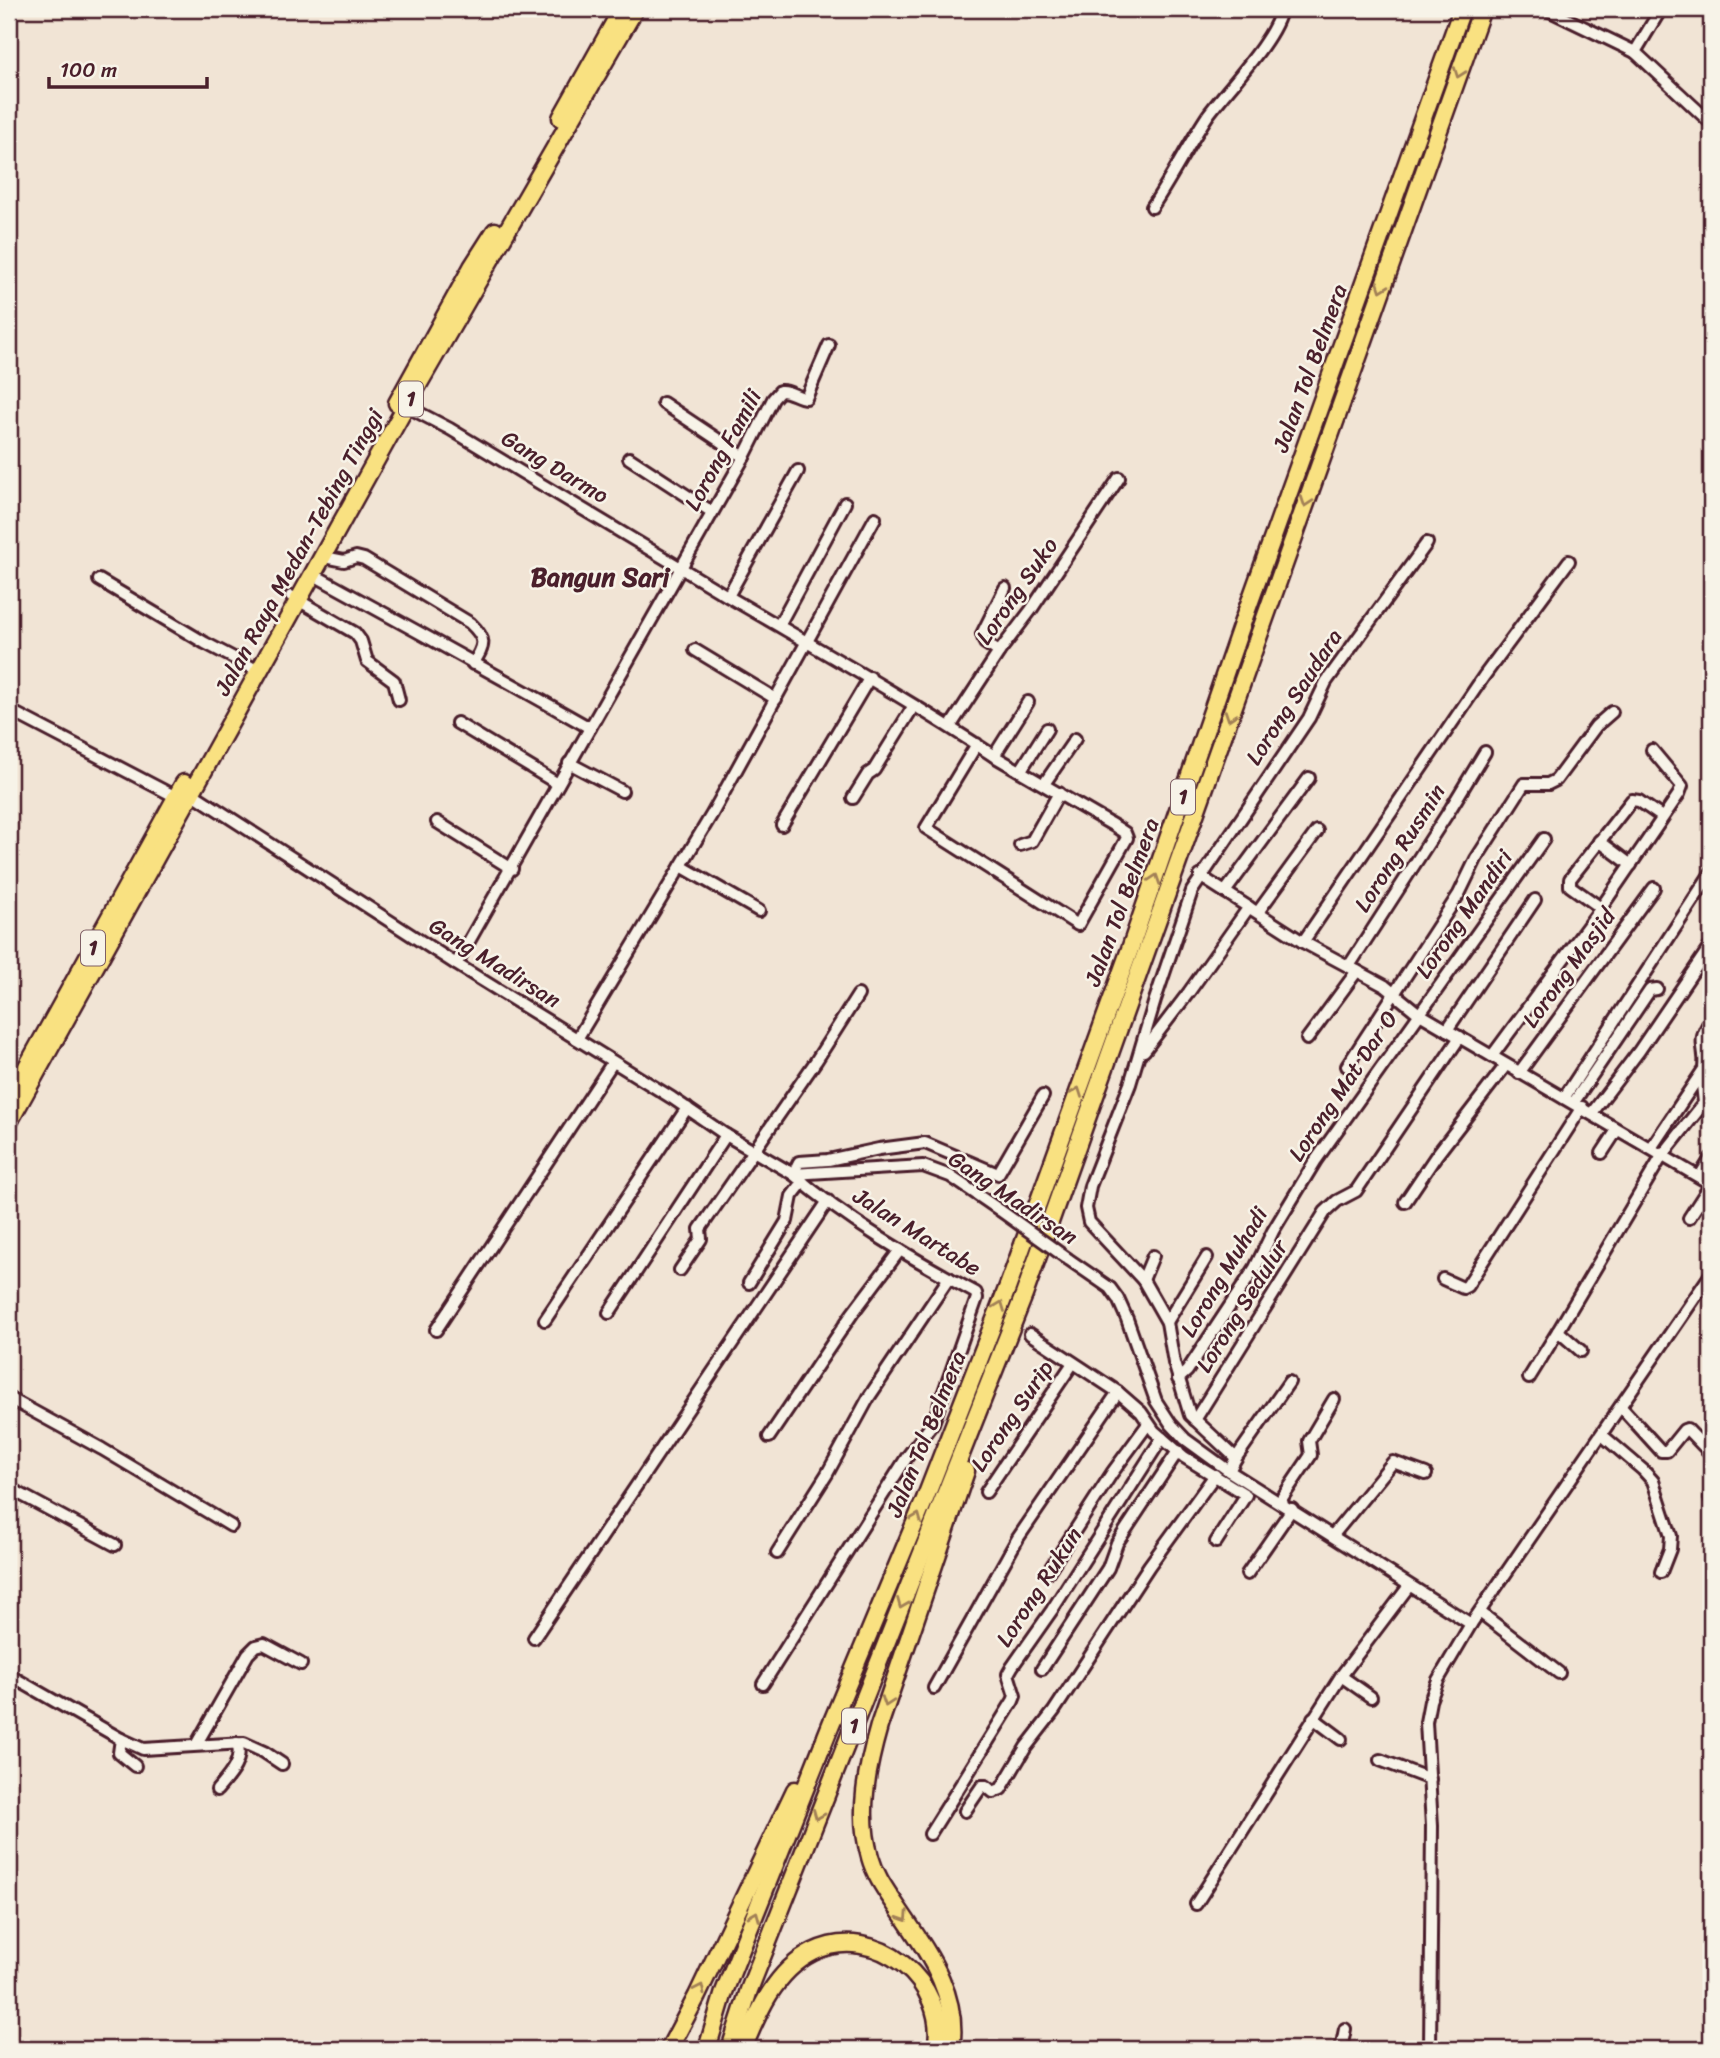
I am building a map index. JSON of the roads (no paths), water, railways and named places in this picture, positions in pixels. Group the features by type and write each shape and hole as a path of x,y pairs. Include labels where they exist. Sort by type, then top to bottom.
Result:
{"highway":[{"name":"Jalan Raya Medan-Tebing Tinggi","path":"9,1099 295,599 416,366 622,9"},
{"name":"Jalan Raya Medan-Tebing Tinggi","path":"9,1122 251,667 295,599 314,575 407,406 635,9"},
{"name":"Jalan Tol Belmera","path":"831,1724 925,1499 1008,1286 1462,9"},
{"name":"Jalan Tol Belmera","path":"982,1404 1045,1236 1482,9"},
{"path":"951,2049 952,2020 945,1988 929,1956 875,1871 864,1832 864,1799 872,1749 965,1472 982,1404"},
{"name":"1","path":"730,2049 749,1990 982,1404"},
{"path":"669,2049 785,1810 831,1724"},
{"name":"1","path":"707,2049 724,1992 831,1724"},
{"path":"743,2049 770,1992 783,1975 813,1951 848,1943 892,1957 917,1977 932,2000 936,2013 936,2049"}],"street":[{"path":"1152,207 1165,190 1185,150 1273,29 1282,9"},
{"path":"1546,9 1635,52 1711,123"},
{"path":"1635,52 1661,9"},
{"name":"Lorong Famili","path":"456,964 744,457 773,399 780,391 806,398 829,345"},
{"path":"663,403 744,457"},
{"name":"Gang Darmo","path":"407,406 870,677 913,707 950,727 977,744 994,756 1116,827 1127,838 1078,925 926,828 977,744"},
{"path":"629,458 712,512"},
{"path":"729,596 799,471"},
{"name":"Lorong Suko","path":"950,727 1119,478"},
{"path":"779,625 845,503"},
{"path":"578,1040 681,866 875,518"},
{"name":"Lorong Saudara","path":"1139,1058 1159,988 1192,891 1200,876 1309,718 1326,682 1427,543"},
{"path":"324,557 344,561 356,557 364,559 470,623 480,632 483,642 473,664"},
{"path":"1303,942 1426,765 1484,676 1569,561"},
{"path":"314,575 396,618 590,728"},
{"path":"99,580 251,667"},
{"path":"999,652 985,643 982,634 1004,588"},
{"path":"295,599 355,633 361,641 367,661 394,681 399,701"},
{"path":"695,650 776,699"},
{"path":"782,825 870,677"},
{"path":"994,756 1028,702"},
{"path":"853,798 874,770 913,707"},
{"name":"Gang Madirsan","path":"9,710 183,792 726,1135 793,1174 903,1166 923,1167 950,1176 1110,1289 1127,1319 1156,1401 1185,1439 1229,1471 1471,1624"},
{"path":"1347,1066 1460,894 1476,859 1524,784 1548,784 1556,780 1596,726 1612,712"},
{"path":"457,723 558,785"},
{"path":"1021,770 1047,729"},
{"path":"1044,783 1075,739"},
{"path":"1492,1056 1601,908 1679,794 1682,786 1652,750"},
{"name":"Lorong Rusmin","path":"1307,1039 1485,752"},
{"path":"569,763 622,791"},
{"path":"1225,892 1309,778"},
{"path":"1020,845 1032,841 1059,793"},
{"path":"1601,908 1569,883 1632,800 1662,817"},
{"path":"437,822 512,869"},
{"path":"1236,1458 1195,1420 1185,1402 1178,1379 1167,1322 1143,1280 1089,1222 1086,1208 1090,1186 1139,1058 1317,831"},
{"name":"Lorong Mandiri","path":"1419,1013 1451,973 1545,839"},
{"path":"1599,841 1631,865"},
{"path":"681,866 759,911"},
{"path":"1578,1105 1711,873"},
{"path":"1200,876 1303,942 1394,993 1447,1030 1700,1176 1711,1184 1689,1218"},
{"name":"Lorong Masjid","path":"1519,1073 1654,888"},
{"path":"1447,1030 1535,900"},
{"path":"1578,1105 1639,1051 1711,945"},
{"path":"1443,1279 1463,1288 1467,1286 1650,990 1657,989"},
{"path":"680,1270 701,1239 700,1229 816,1061 858,995"},
{"name":"Lorong Mat Dar O","path":"1302,1184 1419,1013"},
{"path":"1651,1148 1704,1069 1701,1041 1702,1034 1711,1020"},
{"name":"Lorong Sedulur","path":"1195,1420 1325,1212 1337,1201 1356,1191 1460,1037"},
{"path":"436,1330 613,1062"},
{"path":"1405,1202 1506,1065"},
{"path":"1530,1378 1662,1156 1704,1103 1702,1084 1711,1065"},
{"name":"Jalan Martabe","path":"763,1684 907,1457 933,1423 977,1298 976,1293 900,1250 828,1202 793,1174 799,1161 828,1160 925,1143 998,1174 1043,1096"},
{"path":"545,1320 687,1108"},
{"path":"1602,1153 1617,1130"},
{"path":"609,1312 726,1135"},
{"path":"1700,1176 1711,1158"},
{"path":"749,1283 787,1221 792,1196 803,1182"},
{"name":"Lorong Muhadi","path":"1178,1379 1187,1371 1255,1268 1302,1184"},
{"path":"534,1638 828,1202"},
{"path":"769,1437 859,1304 900,1250"},
{"path":"1143,1280 1153,1255"},
{"path":"1167,1322 1207,1257"},
{"path":"1430,2049 1433,1930 1426,1722 1430,1701 1438,1681 1471,1624 1711,1274"},
{"path":"777,1553 827,1474 869,1397 949,1278"},
{"path":"1558,1331 1581,1351"},
{"path":"1030,1334 1118,1392 1178,1451 1246,1495"},
{"name":"Lorong Surip","path":"986,1492 1073,1363"},
{"path":"1229,1471 1289,1382"},
{"path":"934,1688 1018,1538 1118,1392"},
{"path":"9,1398 103,1449 231,1526"},
{"path":"1279,1501 1311,1455 1309,1441 1334,1399"},
{"path":"1621,1407 1661,1451 1667,1451 1687,1429 1711,1454"},
{"path":"1048,1572 1112,1473 1148,1424"},
{"path":"1602,1436 1643,1470 1653,1482 1671,1536 1670,1549 1661,1572"},
{"name":"Lorong Rukun","path":"930,1834 1013,1701 1015,1696 1008,1674 1012,1667 1052,1610 1162,1438"},
{"path":"1042,1669 1108,1568 1117,1543 1178,1451"},
{"path":"1333,1535 1393,1462 1426,1474"},
{"path":"965,1811 982,1786 993,1792 1001,1789 1026,1747 1054,1711 1150,1566 1215,1475"},
{"path":"1216,1542 1253,1485"},
{"path":"9,1488 115,1545"},
{"path":"1247,1574 1292,1509"},
{"path":"1196,1904 1341,1676 1409,1587"},
{"path":"1481,1613 1559,1673"},
{"path":"195,1745 248,1654 256,1646 264,1644 301,1664"},
{"path":"9,1675 143,1749 237,1743 264,1752 282,1764"},
{"path":"1341,1676 1371,1697"},
{"path":"1313,1718 1341,1739"},
{"path":"121,1739 119,1753 135,1766"},
{"path":"217,1790 230,1775 237,1760 237,1743"},
{"path":"1380,1760 1430,1779"},
{"path":"1341,2049 1345,2029"}],"district":[{"name":"Bangun Sari","path":"600,577"}]}
